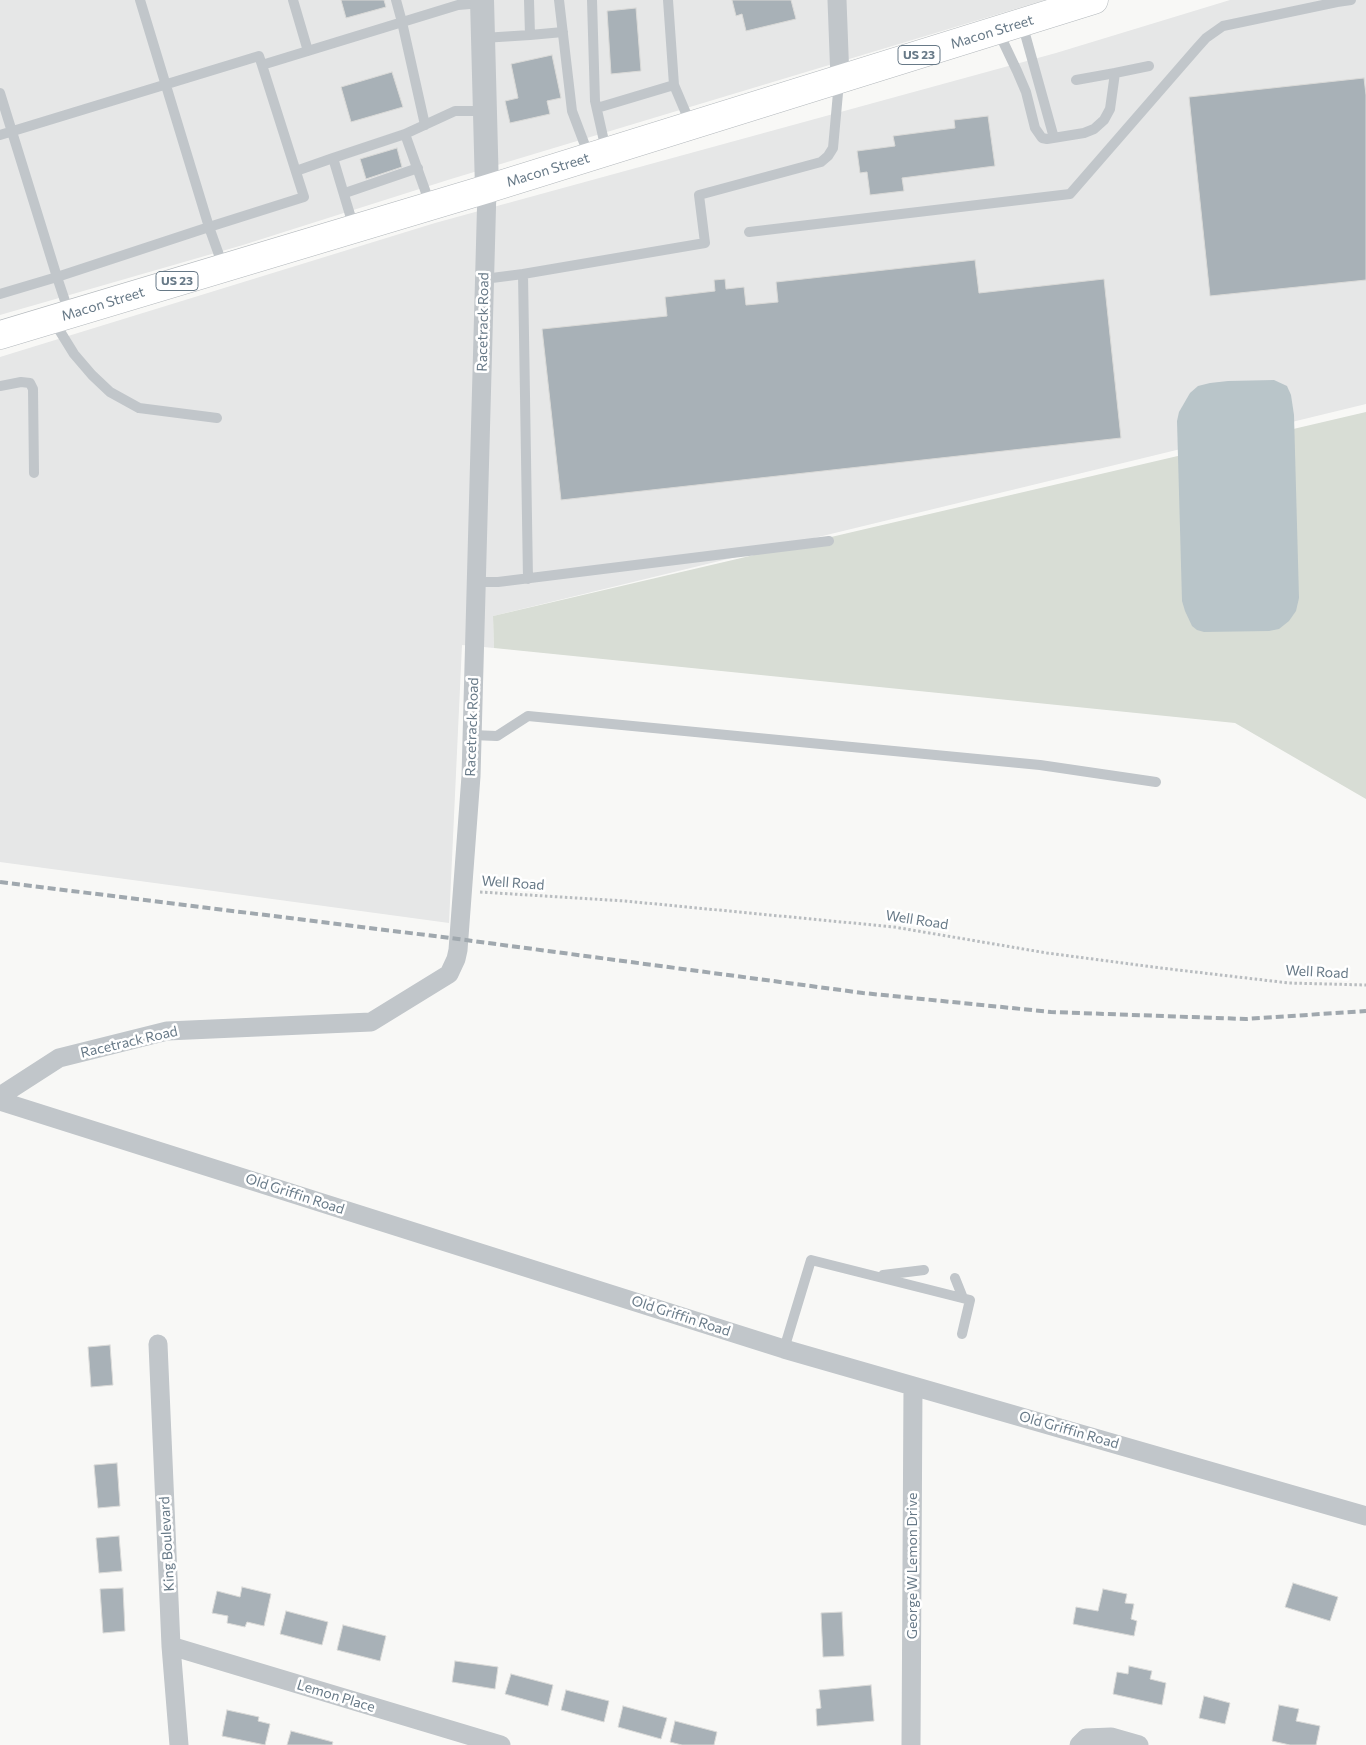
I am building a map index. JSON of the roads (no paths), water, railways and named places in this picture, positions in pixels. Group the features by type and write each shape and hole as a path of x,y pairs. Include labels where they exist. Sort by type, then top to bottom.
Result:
{"main road":[{"name":"Macon Street","path":"0,335 431,206 840,80 1010,26 1054,6 1094,0"}],"street":[{"path":"837,0 840,80"},
{"name":"Racetrack Road","path":"0,1096 60,1058 167,1030 371,1022 449,974 456,959 463,891 472,735 486,189 482,1"},
{"name":"Old Griffin Road","path":"0,1101 784,1349 1366,1516"},
{"name":"King Boulevard","path":"158,1344 171,1646 179,1745"},
{"name":"George W Lemon Drive","path":"911,1745 913,1386"},
{"name":"Lemon Place","path":"171,1646 501,1745"},
{"path":"1079,1745 1086,1738 1111,1737 1139,1745"}],"lane":[{"path":"140,0 223,267"},
{"path":"293,0 308,51"},
{"path":"396,0 425,125"},
{"path":"529,0 530,35"},
{"path":"559,0 572,111 598,155"},
{"path":"592,0 598,155"},
{"path":"668,0 674,84 692,126"},
{"path":"749,232 1070,194 1206,38 1223,26 1337,1 1351,0"},
{"path":"262,66 458,5 482,1"},
{"path":"1010,26 1008,49 1026,92 1035,128 1042,138 1054,138 1090,131 1100,124 1110,109 1115,73"},
{"path":"1010,26 1054,138"},
{"path":"483,38 562,32"},
{"path":"0,135 259,56 304,197 0,294"},
{"path":"1076,80 1149,66"},
{"path":"484,279 705,243 699,195 821,162 828,156 833,148 840,80"},
{"path":"597,108 674,84"},
{"path":"0,93 57,277 61,316 74,354 110,392 139,408 217,418"},
{"path":"296,171 333,158 375,150 455,111 484,111"},
{"path":"405,134 431,206"},
{"path":"333,158 345,192 354,229"},
{"path":"345,192 384,176 418,168"},
{"path":"523,274 528,578"},
{"path":"0,386 21,382 30,383 33,388 34,474"},
{"path":"476,582 494,583 829,541"},
{"path":"472,735 498,736 528,716 775,738 1040,765 1156,782"},
{"path":"784,1349 811,1260 967,1299"},
{"path":"877,1276 924,1270"},
{"path":"955,1278 967,1299 962,1334"}],"railway":[{"path":"0,882 458,939 863,993 1051,1012 1246,1019 1366,1011"}]}
